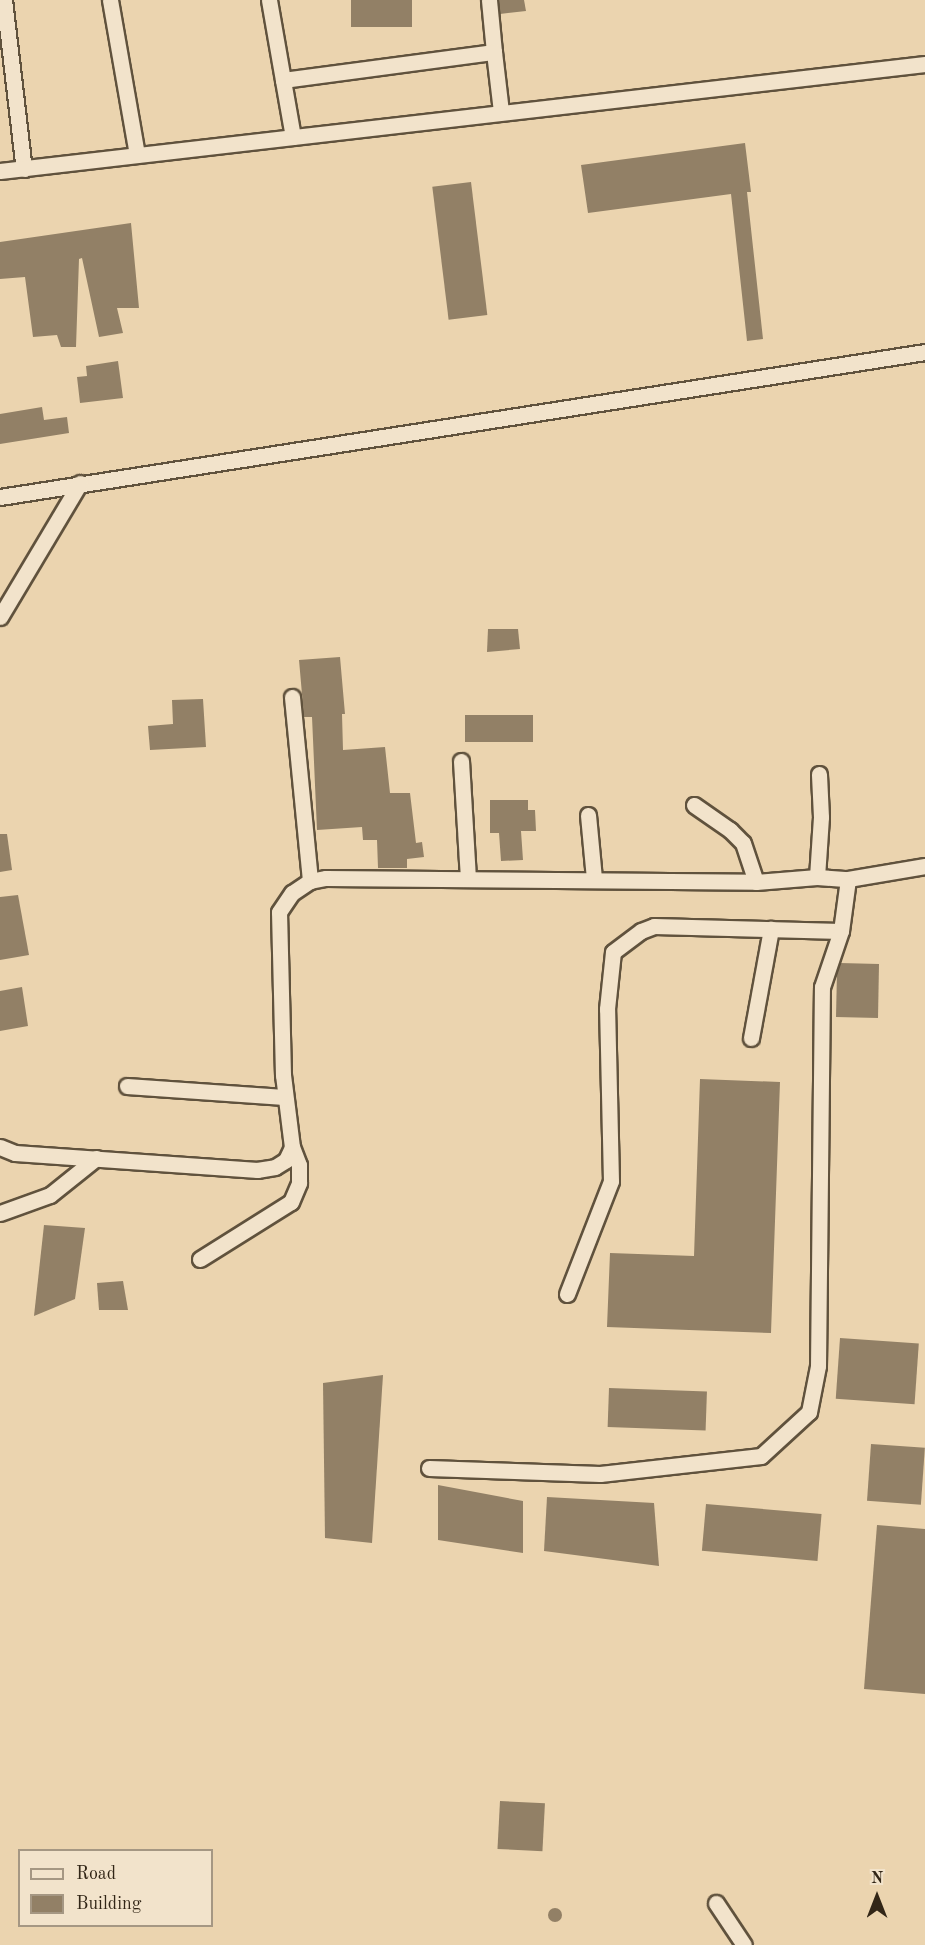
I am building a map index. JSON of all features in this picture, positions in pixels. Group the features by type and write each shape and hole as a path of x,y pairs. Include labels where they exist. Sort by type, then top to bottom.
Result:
{"lane":[{"path":"4,0 24,169"},
{"path":"110,0 137,155"},
{"path":"269,0 293,137"},
{"path":"489,0 501,112"},
{"path":"283,80 495,52"},
{"path":"0,171 925,64"},
{"path":"0,497 622,402 925,352"},
{"path":"0,617 80,483"},
{"path":"292,698 310,881"},
{"path":"461,761 468,879"},
{"path":"817,877 821,816 819,774"},
{"path":"693,805 730,830 743,843 756,882"},
{"path":"588,815 594,879"},
{"path":"200,1259 291,1202 299,1183 299,1164 292,1148 285,1097 279,912 292,893 310,881 326,878 756,882 817,877 848,879 925,866"},
{"path":"429,1468 600,1474 761,1456 809,1412 818,1366 822,987 841,930 848,879"},
{"path":"567,1294 611,1181 607,1009 614,952 641,931 654,927 841,930"},
{"path":"751,1038 771,929"},
{"path":"127,1086 285,1097"},
{"path":"0,1147 15,1153 257,1170 275,1167 286,1160 292,1148"},
{"path":"0,1213 50,1195 96,1158"},
{"path":"716,1903 744,1945"}],"building":[{"path":"351,0 412,0 412,27 351,27"},
{"path":"499,0 524,0 526,11 500,14"},
{"path":"745,143 751,192 747,192 763,339 747,341 731,194 588,213 581,165"},
{"path":"471,182 487,315 449,320 432,187"},
{"path":"131,223 139,308 117,308 123,333 99,337 82,258 79,259 76,347 61,347 57,335 33,337 25,277 0,279 0,242"},
{"path":"118,361 123,398 80,403 77,377 87,376 86,366"},
{"path":"42,407 44,420 67,417 69,433 0,444 0,414"},
{"path":"488,629 518,629 520,649 487,652"},
{"path":"340,657 345,714 342,714 343,750 385,747 390,793 410,793 416,843 422,842 424,857 407,859 407,868 378,868 377,840 363,840 362,827 317,830 312,717 304,717 299,660"},
{"path":"203,699 206,747 150,750 148,726 173,724 172,700"},
{"path":"465,715 533,715 533,742 465,742"},
{"path":"490,800 528,800 528,810 535,810 536,831 521,831 523,860 501,861 499,833 490,833"},
{"path":"0,834 7,834 12,870 0,872"},
{"path":"18,895 29,955 0,960 0,897"},
{"path":"840,963 879,964 878,1018 836,1017 837,972"},
{"path":"22,987 28,1026 0,1031 0,991"},
{"path":"700,1079 780,1082 771,1333 607,1327 610,1253 694,1256"},
{"path":"44,1225 85,1228 75,1299 34,1316"},
{"path":"123,1281 128,1310 99,1310 97,1283"},
{"path":"840,1338 919,1344 915,1404 836,1399"},
{"path":"383,1375 372,1543 325,1538 323,1383"},
{"path":"609,1388 707,1391 706,1430 608,1427"},
{"path":"871,1444 925,1448 921,1505 867,1501"},
{"path":"438,1485 523,1501 523,1553 438,1540"},
{"path":"547,1497 654,1503 659,1566 544,1551"},
{"path":"706,1504 822,1514 817,1561 702,1551"},
{"path":"877,1525 925,1529 925,1694 864,1689"},
{"path":"500,1801 545,1803 542,1851 497,1849"},
{"path":"555,1908 560,1910 562,1915 560,1920 555,1922 550,1920 548,1915 550,1910"}]}
